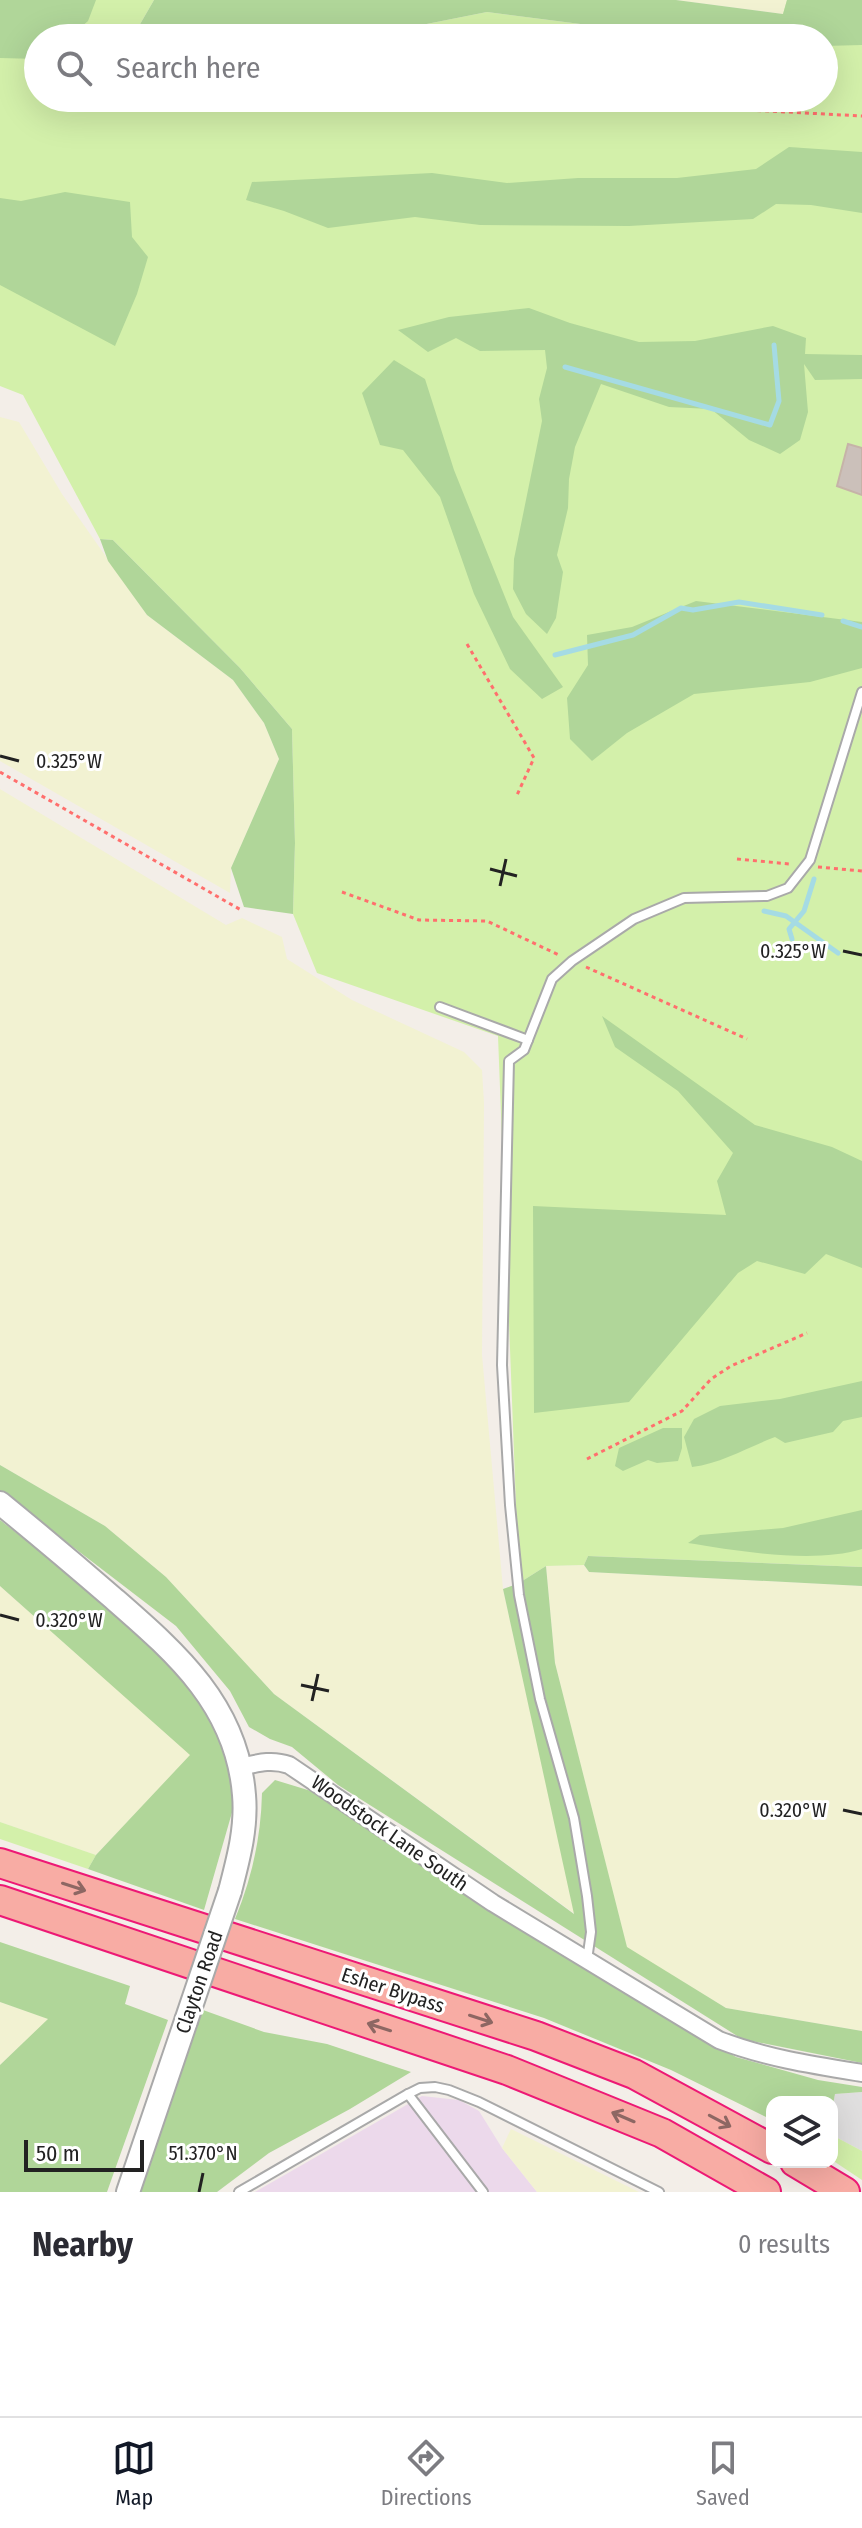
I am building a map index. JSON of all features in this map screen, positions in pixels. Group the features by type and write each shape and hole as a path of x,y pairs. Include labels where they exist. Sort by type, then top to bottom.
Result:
{"highway":[{"name":"Esher Bypass","path":"0,1863 536,2036 634,2074 766,2146"},
{"name":"Esher Bypass","path":"0,1900 507,2070 662,2133 766,2192"},
{"path":"805,2168 845,2192"}],"street":[{"path":"0,1503 162,1639 189,1668 214,1702 233,1740 240,1767"},
{"name":"Woodstock Lane South","path":"240,1767 278,1761 289,1765 493,1903 719,2040 755,2054 785,2061 862,2073"},
{"name":"Clayton Road","path":"128,2192 230,1891 245,1820 240,1767"}],"lane":[{"path":"587,1960 591,1932 580,1850 537,1684 519,1595 510,1505 502,1365 509,1061 524,1050 552,979 572,961 634,919 684,898 767,896 788,888 810,860 862,692"},
{"path":"440,1007 528,1040"},
{"path":"243,2191 408,2094 420,2088 435,2087 479,2102 659,2192"},
{"path":"408,2094 483,2192"}],"path":[{"path":"787,112 862,116"},
{"path":"467,644 534,758 517,795"},
{"path":"0,772 241,910"},
{"path":"342,892 419,920 487,921 747,1039"},
{"path":"587,1459 682,1411 711,1379 731,1366 807,1333"}],"shaded area":[{"path":"862,2092 862,2151 838,2138 838,2096 835,2094"},
{"path":"422,2096 459,2100 479,2111 502,2148 537,2192 255,2192"}],"green space":[{"path":"0,0 154,0 140,24 24,24 24,112 838,112 838,24 800,24 783,14 787,0 862,0 862,1567 588,1556 584,1565 546,1566 519,1583 498,1036 317,973 293,914 292,729 240,668 113,540 100,539 23,395 0,386"},
{"path":"0,0 96,0 84,24 24,24 24,59 0,58"},
{"path":"154,0 676,0 783,14 787,0 862,0 862,45 838,46 838,24 581,24 487,12 427,24 140,24"},
{"path":"676,0 787,0 783,14"},
{"path":"487,12 581,24 427,24"},
{"path":"789,147 862,152 862,213 811,205 776,204 753,219 629,226 480,225 415,217 328,228 246,200 252,182 432,173 507,183 578,178 677,178 756,169"},
{"path":"65,192 130,202 132,237 148,257 137,294 115,346 0,285 0,198 21,201"},
{"path":"529,308 639,342 695,341 773,326 806,338 805,354 862,355 862,379 815,380 804,364 808,412 800,440 780,454 749,440 711,409 669,407 601,384 575,447 568,508 557,555 563,572 556,618 547,634 526,614 513,589 514,559 542,421 539,399 547,368 545,350 480,351 456,338 428,352 398,330 449,317"},
{"path":"394,360 425,379 454,470 513,617 563,687 542,699 510,669 474,594 440,497 403,450 380,445 362,393"},
{"path":"0,417 19,422 62,494 147,615 233,680 264,723 279,759 231,868 230,893 0,761"},
{"path":"100,539 113,540 240,668 292,729 293,914 244,907 231,868 279,759 264,723 233,680 147,615 108,561"},
{"path":"696,601 862,622 862,668 810,682 694,694 627,733 592,761 570,739 567,698 588,665 587,635 632,627"},
{"path":"0,789 226,925 242,918 282,937 287,959 352,1000 464,1052 482,1070 482,1355 503,1589 575,1914 274,1694 166,1577 105,1526 0,1465"},
{"path":"602,1016 755,1125 832,1147 862,1161 862,1268 826,1254 805,1274 757,1261 738,1273 629,1402 534,1413 533,1206 726,1215 717,1181 733,1153 678,1091 615,1047"},
{"path":"862,1381 862,1417 843,1421 833,1432 785,1443 775,1437 724,1459 692,1467 684,1437 694,1419 720,1406 780,1399"},
{"path":"663,1428 682,1428 682,1448 678,1461 657,1463 648,1460 623,1471 615,1466 619,1448"},
{"path":"0,1465 105,1526 166,1577 274,1694 574,1914 503,1589 546,1566 555,1663 627,1947 726,2008 862,2031 862,2063 742,2039 338,1785 292,1747 249,1727 230,1691 176,1626 0,1491"},
{"path":"862,1510 862,1549 843,1553 775,1555 688,1543 700,1535 783,1528"},
{"path":"0,1520 88,1589 146,1639 192,1685 226,1751 232,1786 233,1809 204,1910 88,1869 96,1855 190,1755 0,1586"},
{"path":"588,1556 862,1567 862,1586 589,1572 584,1565"},
{"path":"584,1565 589,1572 862,1586 862,2031 726,2008 627,1948 555,1663 546,1566"},
{"path":"0,1586 191,1755 96,1855 0,1822"},
{"path":"275,1780 311,1791 525,1931 736,2057 818,2080 862,2087 862,2092 835,2096 766,2096 766,2117 671,2070 544,2018 235,1919 254,1857 262,1793"},
{"path":"0,1822 96,1855 88,1869 0,1839"},
{"path":"0,1942 130,1986 125,2004 168,2020 107,2192 0,2192 0,2065 48,2019 0,2002"},
{"path":"0,2002 49,2019 0,2065"},
{"path":"203,2010 264,2032 327,2044 411,2072 269,2153 217,2192 139,2192"},
{"path":"511,2129 639,2192 537,2192 502,2148"},
{"path":"838,2138 862,2151 862,2180 838,2164"}],"building":[{"path":"848,444 862,448 862,495 837,486"}],"waterway":[{"path":"565,367 770,425 779,401 774,345"},
{"path":"555,655 633,635 681,608 693,610 739,602 822,615"},
{"path":"843,621 862,627"},
{"path":"792,939 789,929 804,911 814,879"},
{"path":"764,911 786,916 838,953"}]}
